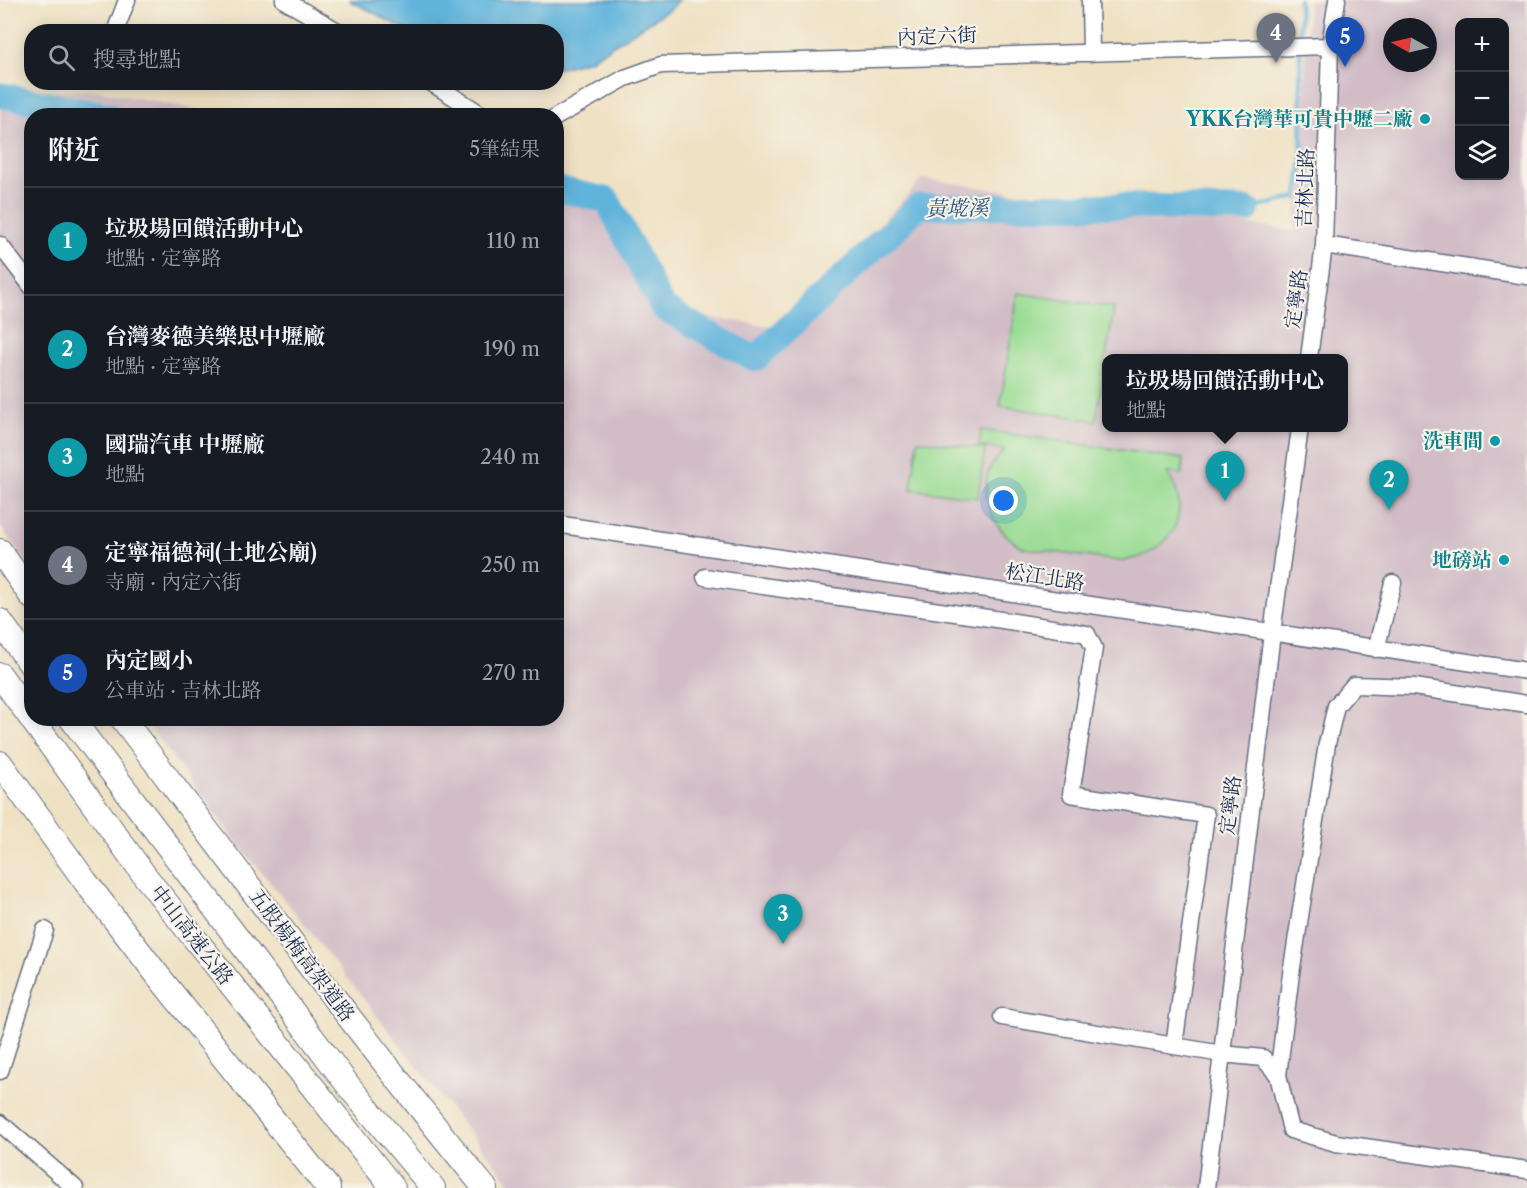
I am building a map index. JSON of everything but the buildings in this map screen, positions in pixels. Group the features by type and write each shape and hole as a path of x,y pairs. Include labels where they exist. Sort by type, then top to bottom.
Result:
{"highway":[{"path":"0,551 24,586"},
{"path":"0,621 24,655"},
{"name":"中山高速公路","path":"0,675 24,708"},
{"name":"中山高速公路","path":"37,726 145,876 393,1188"},
{"name":"中山高速公路","path":"77,726 351,1089 433,1188"},
{"name":"五股楊梅高架道路","path":"128,726 434,1127 485,1188"},
{"path":"0,763 85,881 328,1188"}],"street":[{"path":"118,24 127,0"},
{"path":"284,0 325,24"},
{"path":"1090,0 1091,53"},
{"name":"吉林北路","path":"1337,0 1330,46 1324,245 1527,276"},
{"name":"內定六街","path":"564,112 625,78 661,65 1330,46"},
{"path":"443,90 471,108"},
{"path":"0,245 24,276"},
{"name":"定寧路","path":"1310,354 1324,245"},
{"name":"定寧路","path":"1206,1188 1272,633 1299,432"},
{"name":"松江北路","path":"564,525 1527,671"},
{"path":"0,564 24,596"},
{"path":"705,577 784,590 999,618 1087,634 1094,648 1071,794 1206,815 1174,1046"},
{"path":"1376,649 1393,583"},
{"path":"1527,704 1414,687 1354,685 1336,706 1327,744 1314,825 1278,1075 1291,1130 1336,1143 1527,1170"},
{"path":"119,726 260,919 469,1188"},
{"path":"0,1071 45,930"},
{"path":"1002,1017 1222,1054 1263,1058 1278,1075"},
{"path":"0,1123 75,1188"}],"shaded area":[{"path":"1309,0 1527,0 1527,1188 514,1188 289,905 236,842 149,726 564,726 564,181 586,186 655,310 783,328 922,179 1295,231"},
{"path":"94,90 188,108 24,108 24,559 0,526 0,94"}],"green space":[{"path":"1018,293 1114,308 1107,354 1102,354 1102,383 1096,421 1000,406"},
{"path":"981,430 1183,459 1182,474 1167,473 1176,489 1179,504 1178,519 1172,532 1151,552 1119,561 1024,548 1006,535 989,507 986,496 988,473 1004,450 979,446"},
{"path":"918,440 985,449 978,498 911,489"}],"water":[{"path":"349,0 679,0 673,7 590,60 564,67 564,24 395,24"}],"waterway":[{"name":"黃墘溪","path":"1299,0 1300,42"},
{"name":"黃墘溪","path":"1247,210 1297,197 1302,160 1300,51"},
{"name":"黃墘溪","path":"0,95 67,108"},
{"name":"黃墘溪","path":"564,191 607,200 663,308 755,359 919,206 1131,206 1247,210"}],"place":[{"name":"定寧福德祠(土地公廟)","path":"1276,63"},
{"name":"內定國小","path":"1345,67"},
{"name":"YKK台灣華可貴中壢二廠","path":"1425,119"},
{"name":"洗車間","path":"1495,441"},
{"name":"垃圾場回饋活動中心","path":"1225,501"},
{"name":"台灣麥德美樂思中壢廠","path":"1389,510"},
{"name":"地磅站","path":"1504,560"},
{"name":"國瑞汽車 中壢廠","path":"783,944"}]}
